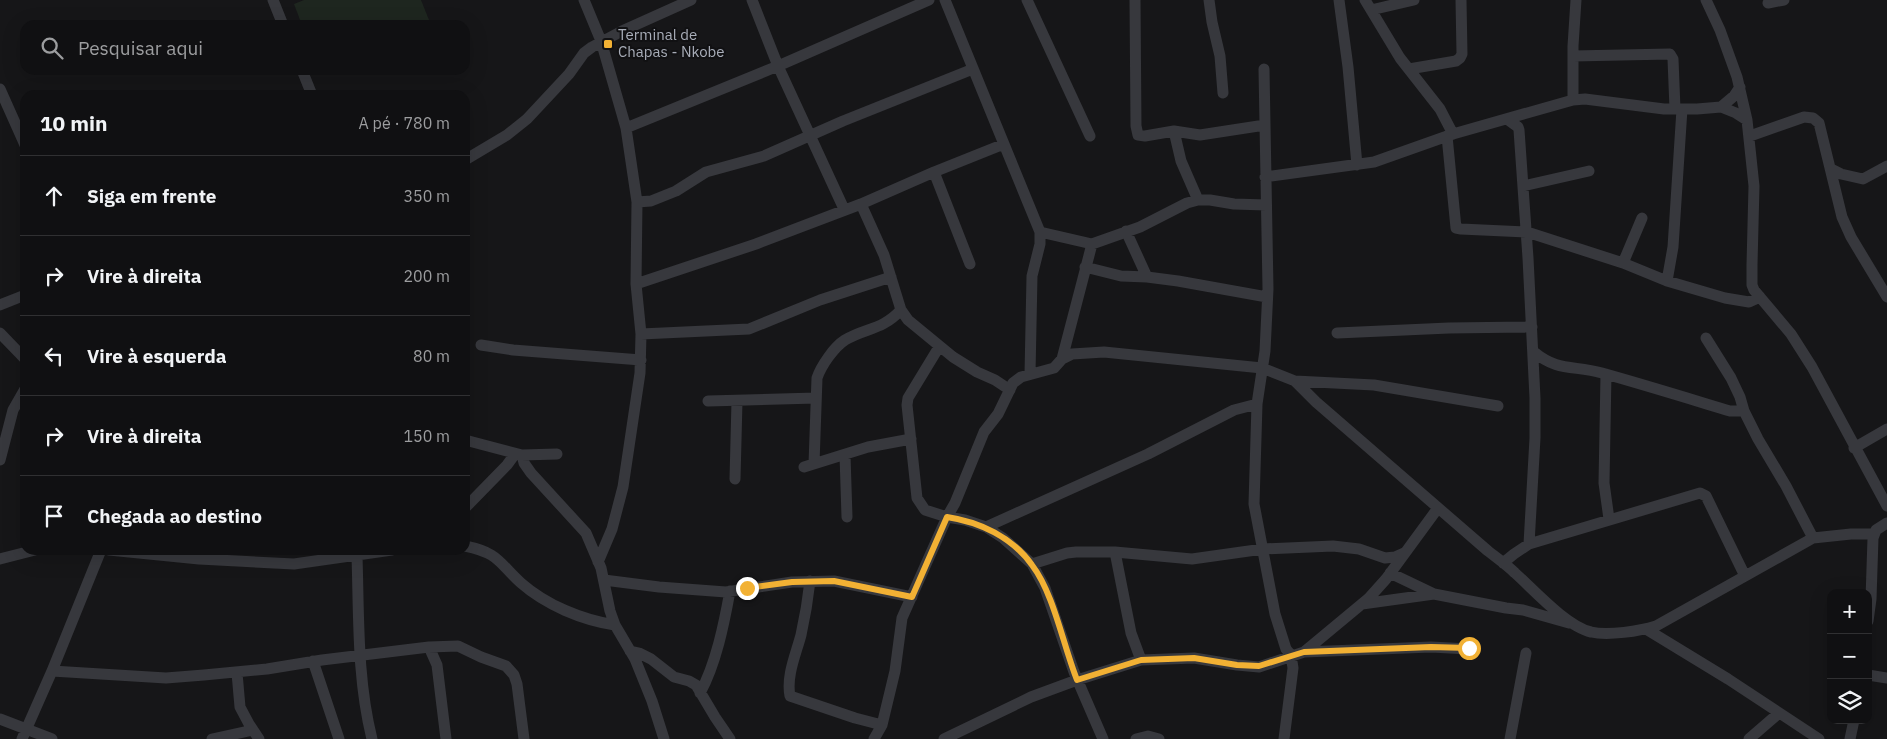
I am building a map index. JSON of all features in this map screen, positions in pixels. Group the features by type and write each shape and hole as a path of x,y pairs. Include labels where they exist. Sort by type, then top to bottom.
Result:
{"street":[{"path":"272,0 281,20"},
{"path":"584,0 601,41 626,128 636,202 636,284 641,334 641,360 623,487 612,529 598,562"},
{"path":"470,157 507,135 527,119 569,74 584,54 601,41 691,0"},
{"path":"752,0 778,66 844,210"},
{"path":"626,128 778,66 929,0"},
{"path":"945,0 1040,232 1040,244 1032,276 1030,374"},
{"path":"1027,0 1090,136"},
{"path":"1135,0 1136,126 1138,135 1145,136 1174,130 1200,135 1264,125"},
{"path":"1209,0 1220,56 1223,93"},
{"path":"1339,0 1348,67 1357,165"},
{"path":"1414,0 1368,5 1400,58 1440,109 1450,135 1456,228 1461,230 1527,232 1623,263 1667,281 1741,302 1748,302 1760,297"},
{"path":"1409,69 1456,61 1460,58 1462,54 1461,0"},
{"path":"1573,100 1576,0"},
{"path":"1706,0 1720,30 1740,87 1748,120 1754,186 1752,285 1754,290 1791,334 1812,366 1854,448 1887,506"},
{"path":"1768,3 1784,0"},
{"path":"1573,56 1670,54 1673,59 1679,109 1674,247 1667,281"},
{"path":"636,202 651,201 676,191 706,172 764,156 843,121 974,69"},
{"path":"1264,69 1267,297 1265,351 1257,404 1254,504 1275,614 1286,649 1291,655 1292,668 1284,739"},
{"path":"304,75 310,90"},
{"path":"1721,107 1734,96 1740,87"},
{"path":"0,89 20,134"},
{"path":"1265,177 1374,162 1450,135 1573,100 1679,109 1721,107 1748,120"},
{"path":"1750,136 1798,118 1813,118 1819,123 1842,217 1851,237 1887,297"},
{"path":"1507,119 1518,127 1519,130 1534,352 1536,438 1529,544"},
{"path":"1174,130 1181,161 1198,200"},
{"path":"636,284 756,244 861,204 1004,144"},
{"path":"1831,169 1841,174 1863,179 1877,174 1887,166"},
{"path":"1523,186 1589,171"},
{"path":"934,172 970,264"},
{"path":"1040,232 1092,244 1140,227 1187,203 1198,200 1266,205"},
{"path":"861,204 884,255 901,310 908,320 939,346 977,372 995,380 1010,390"},
{"path":"1623,263 1642,218"},
{"path":"1126,231 1147,277"},
{"path":"1062,359 1092,244"},
{"path":"1085,267 1121,276 1147,277 1267,297"},
{"path":"641,334 750,329 820,300 891,277"},
{"path":"0,305 20,297"},
{"path":"901,310 883,325 844,341 820,370 817,378 809,465 868,447 911,439"},
{"path":"1337,333 1532,326"},
{"path":"0,333 20,354"},
{"path":"1706,338 1731,378 1744,411 1813,538"},
{"path":"481,345 513,350 641,360"},
{"path":"939,346 908,398 907,405 917,498 925,510 986,527 1003,538 1032,564 1045,588 1077,680 1103,739"},
{"path":"874,739 882,725 898,658 902,618 947,517 956,503 982,438 998,414 1013,383 1021,377 1054,368 1062,359 1072,354 1104,352 1262,368 1295,381 1374,385 1498,406"},
{"path":"1534,352 1545,361 1556,365 1606,374 1730,411 1744,411"},
{"path":"1606,374 1604,483 1609,519"},
{"path":"1295,381 1316,402 1573,624"},
{"path":"0,460 13,410 20,398"},
{"path":"708,401 816,398"},
{"path":"735,479 737,401"},
{"path":"986,527 1148,454 1234,410 1257,404"},
{"path":"1854,448 1887,429"},
{"path":"470,441 519,454 557,454"},
{"path":"519,454 531,473 586,533 604,580 610,611 615,625 630,650 652,701 664,739"},
{"path":"470,503 519,454"},
{"path":"844,455 847,517"},
{"path":"1504,563 1529,544 1700,493 1703,494 1745,576"},
{"path":"956,503 964,520"},
{"path":"1304,652 1362,604 1391,572 1438,508"},
{"path":"1871,589 1872,543 1874,534 1876,530 1887,523"},
{"path":"1385,558 1391,572 1434,594 1523,610 1573,624 1591,632 1646,629 1672,618 1700,600 1813,538 1851,534 1874,534"},
{"path":"1032,564 1067,553 1115,552 1192,559 1263,549 1342,546 1364,550 1385,558 1395,557 1404,553"},
{"path":"470,547 486,552 498,559 522,583 543,599 587,618 615,625"},
{"path":"1115,552 1131,633 1141,660"},
{"path":"0,559 20,554"},
{"path":"24,734 99,555"},
{"path":"159,555 294,564 363,555"},
{"path":"357,556 359,655 364,704 372,739"},
{"path":"604,580 684,590 730,592 810,581 843,582 912,597"},
{"path":"810,581 801,634 790,675 788,690 790,696 882,725"},
{"path":"700,693 706,682 720,638 730,592"},
{"path":"1362,604 1434,594"},
{"path":"1646,629 1728,679 1819,739"},
{"path":"52,671 166,678 267,669 428,646 458,646 506,666 514,675 517,684 524,739"},
{"path":"428,646 437,665 446,739"},
{"path":"948,738 1031,697 1141,660 1194,658 1237,665 1259,666 1304,652 1431,647 1469,648"},
{"path":"630,650 651,659 674,677 696,685 730,739"},
{"path":"1510,739 1526,653"},
{"path":"313,661 339,739"},
{"path":"212,739 256,735 240,707 237,672"},
{"path":"1872,676 1887,678"},
{"path":"1749,739 1779,714"},
{"path":"0,720 24,734 52,739"},
{"path":"1850,739 1853,724"},
{"path":"1136,739 1148,736 1159,739"}],"shaded area":[{"path":"304,0 421,0 429,20 300,20 294,4"}],"place":[{"name":"Terminal de Chapas - Nkobe","path":"608,44"}],"route":[{"path":"747,588 816,580 853,584 912,597 947,517 986,527 1003,538 1032,564 1045,588 1077,680 1141,660 1194,658 1237,665 1259,666 1304,652 1360,648 1469,648"}]}
